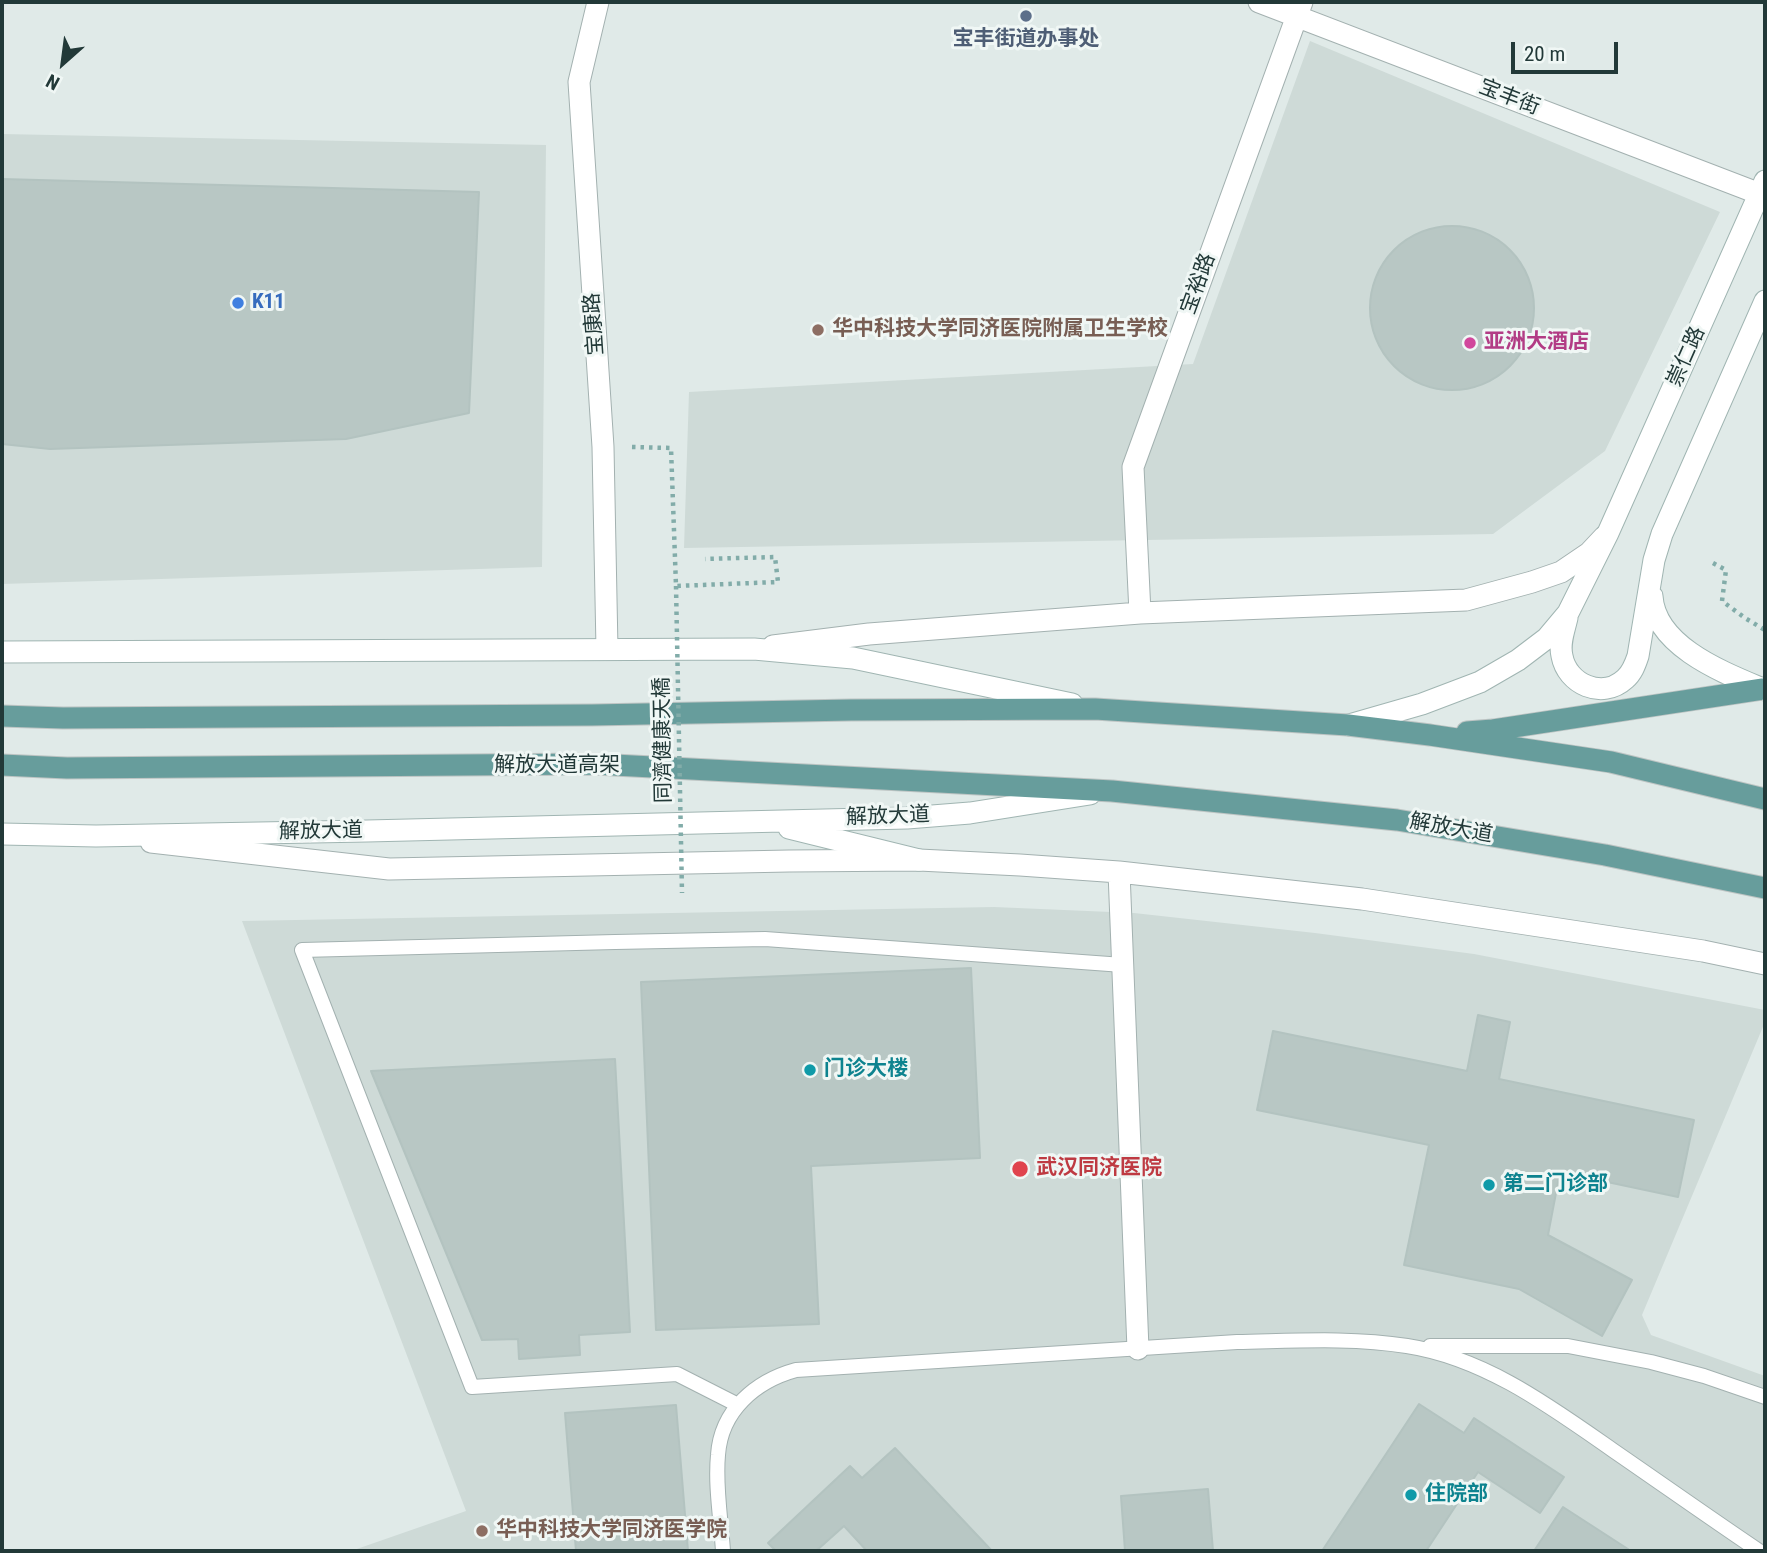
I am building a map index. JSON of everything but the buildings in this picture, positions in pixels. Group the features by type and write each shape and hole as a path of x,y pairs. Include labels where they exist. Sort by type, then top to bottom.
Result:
{"main road":[{"path":"1430,735 1493,730 1764,689"},
{"path":"2,716 63,718 592,715 1095,709 1348,725 1430,735 1611,762 1760,796"},
{"name":"解放大道高架","path":"2,765 67,768 595,764 1112,791"},
{"name":"解放大道","path":"1112,791 1397,820 1605,855 1765,888"}],"street":[{"name":"宝康路","path":"598,2 579,82 603,447 607,649"},
{"name":"宝丰街","path":"1259,2 1300,9 1763,188"},
{"name":"宝裕路","path":"1140,613 1133,467 1300,9"},
{"name":"崇仁路","path":"1568,614 1608,533 1763,188"},
{"path":"1568,614 1561,643 1562,655 1569,673 1577,681 1603,689 1613,687 1627,678 1638,656 1654,560 1662,534 1765,301"},
{"path":"754,649 869,634 1140,613 1466,600 1561,572 1589,553 1608,533"},
{"path":"1651,579 1656,617 1672,639 1702,660 1764,689"},
{"path":"1348,725 1422,704 1480,682 1518,660 1547,638 1568,614"},
{"path":"2,652 754,649 853,658 1095,709"},
{"name":"解放大道","path":"2,834 96,836 908,818 970,813 1112,791"},
{"path":"760,821 919,860"},
{"path":"96,836 389,869 789,861 919,860 1020,864 1119,872 1362,900 1703,951 1765,964"},
{"path":"1119,872 1138,1349"}],"lane":[{"path":"738,1405 677,1374 472,1387 302,950 765,939 1123,965"},
{"path":"723,1551 717,1469 721,1435 728,1419 750,1392 764,1382 796,1370 1237,1342 1568,1346 1664,1365 1765,1397"},
{"path":"1408,1346 1449,1356 1489,1371 1533,1396 1759,1551"}],"path":[{"name":"同濟健康天橋","path":"603,447 671,448 682,893"},
{"path":"676,586 778,582 775,557 705,559"},
{"path":"1713,563 1726,570 1722,601 1765,630"}],"shaded area":[{"path":"1310,41 1720,212 1605,451 1493,534 684,548 689,392 1193,364"},
{"path":"2,134 546,145 542,567 2,584"},
{"name":"武汉同济医院","path":"994,907 1134,913 1474,954 1765,1010 1765,1022 1642,1315 1651,1335 1765,1376 1765,1551 351,1551 466,1511 242,921"}],"place":[{"name":"宝丰街道办事处","path":"1026,16"},
{"name":"K11","path":"238,303"},
{"name":"华中科技大学同济医院附属卫生学校","path":"818,330"},
{"name":"亚洲大酒店","path":"1470,343"},
{"name":"门诊大楼","path":"810,1070"},
{"name":"武汉同济医院","path":"1020,1169"},
{"name":"第二门诊部","path":"1489,1185"},
{"name":"住院部","path":"1411,1495"},
{"name":"华中科技大学同济医学院","path":"482,1531"}]}
